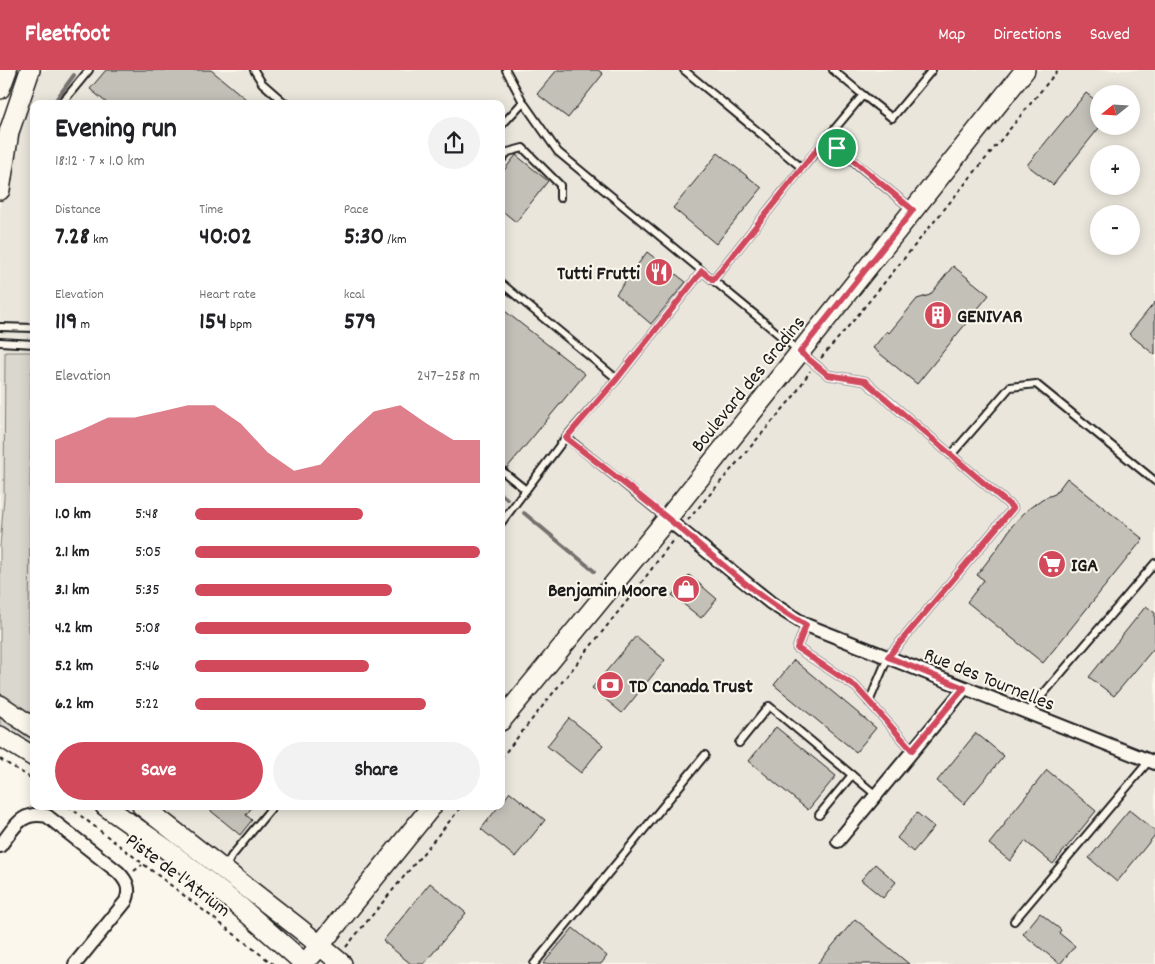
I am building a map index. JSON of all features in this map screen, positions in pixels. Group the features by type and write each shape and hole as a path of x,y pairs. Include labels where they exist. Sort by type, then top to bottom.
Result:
{"street":[{"path":"0,89 8,70"},
{"path":"0,190 9,132 30,70"},
{"name":"Boulevard des Gradins","path":"505,716 674,524 800,352 1025,70"},
{"name":"Rue des Tournelles","path":"674,524 771,603 806,625 1152,762"},
{"path":"838,841 964,688"},
{"path":"0,704 30,725"},
{"path":"0,736 30,755"},
{"path":"111,810 166,849 240,906 305,964 429,810"},
{"path":"147,810 319,946 344,956"},
{"path":"0,846 24,817 35,813 46,816 124,878 128,887 126,901 75,964"}],"lane":[{"path":"64,100 89,70"},
{"path":"254,70 262,83 281,100"},
{"path":"506,70 523,102 558,152 815,365 828,375 865,381 1013,508 888,657 869,702"},
{"path":"684,70 802,168"},
{"path":"833,70 892,118 932,70"},
{"path":"713,280 863,94"},
{"path":"505,122 523,102"},
{"path":"826,138 913,210"},
{"path":"505,155 508,152 523,148 560,185 560,198"},
{"path":"505,516 702,271"},
{"path":"505,286 617,379"},
{"path":"0,327 30,328"},
{"path":"0,342 30,344"},
{"path":"951,455 1010,387 1036,384 1155,481"},
{"path":"566,438 674,524"},
{"path":"505,473 526,490"},
{"path":"1027,713 1155,563"},
{"path":"806,625 797,648 856,687 912,750"},
{"path":"739,743 769,706 876,795"},
{"path":"534,964 705,755"},
{"path":"1014,921 1152,762"},
{"path":"819,815 852,775"},
{"path":"224,870 231,857 269,810"}],"path":[{"path":"505,753 639,586 674,524 794,396 807,374 853,322 1058,70"},
{"path":"0,759 30,778"},
{"name":"Piste de l'Atrium","path":"73,810 273,964"},
{"path":"344,956 459,810"}],"shaded area":[{"path":"30,70 1155,70 1155,964 342,964 147,810 505,810 505,100 30,100 30,725 9,710 0,692 0,190"},
{"path":"5,352 30,352 30,714 0,693 0,546 4,498"},
{"path":"0,716 30,735 30,746 0,727"}],"building":[{"path":"106,70 211,70 247,100 103,100 90,89"},
{"path":"557,70 598,70 603,74 568,118 537,94"},
{"path":"1086,93 1090,96 1090,135 1093,135 1053,185 1027,165"},
{"path":"718,153 762,188 716,244 673,208"},
{"path":"516,155 548,181 516,222 505,213 505,169"},
{"path":"647,252 686,282 651,324 616,294"},
{"name":"GENIVAR","path":"953,266 989,295 917,384 873,348 887,331 889,333 917,299 930,295"},
{"path":"1155,302 1155,355 1129,334"},
{"path":"505,311 585,374 507,468 505,467"},
{"path":"1067,478 1143,539 1043,663 967,602 984,580 977,575 1012,526 1027,510 1042,499 1055,494"},
{"path":"689,575 717,599 701,618 672,595"},
{"path":"1146,606 1155,613 1155,647 1114,696 1089,677"},
{"path":"636,636 665,660 622,713 592,688"},
{"path":"794,660 876,728 856,752 774,685"},
{"path":"569,718 603,745 581,773 547,746"},
{"path":"776,727 836,776 808,810 749,761"},
{"path":"976,733 1004,756 964,804 937,781"},
{"path":"1047,770 1096,811 1053,864 1025,841 1010,861 989,844"},
{"path":"510,792 545,820 515,857 481,829 496,810 505,810 505,799"},
{"path":"210,810 250,810 246,815 252,820 240,835"},
{"path":"1129,810 1155,831 1155,835 1117,882 1089,858"},
{"path":"917,813 934,827 913,852 897,838"},
{"path":"875,864 896,882 883,898 861,880"},
{"path":"430,883 466,913 424,964 411,964 383,941"},
{"path":"1040,913 1061,930 1059,933 1075,946 1060,964 1023,934"},
{"path":"855,919 909,964 817,964"},
{"path":"573,928 607,956 601,964 543,964"}],"waterway":[{"path":"56,100 74,75"},
{"path":"524,513 594,571"}],"place":[{"name":"Tutti Frutti","path":"659,272"},
{"name":"GENIVAR","path":"938,315"},
{"name":"IGA","path":"1052,564"},
{"name":"Benjamin Moore","path":"686,589"},
{"name":"TD Canada Trust","path":"610,685"}],"route":[{"path":"826,138 837,148 913,210 800,352 828,375 865,381 1013,508 888,657 964,688 912,750 856,687 797,648 806,625 771,603 744,582 681,529 566,438 617,379 702,271 713,280 826,138"}]}
